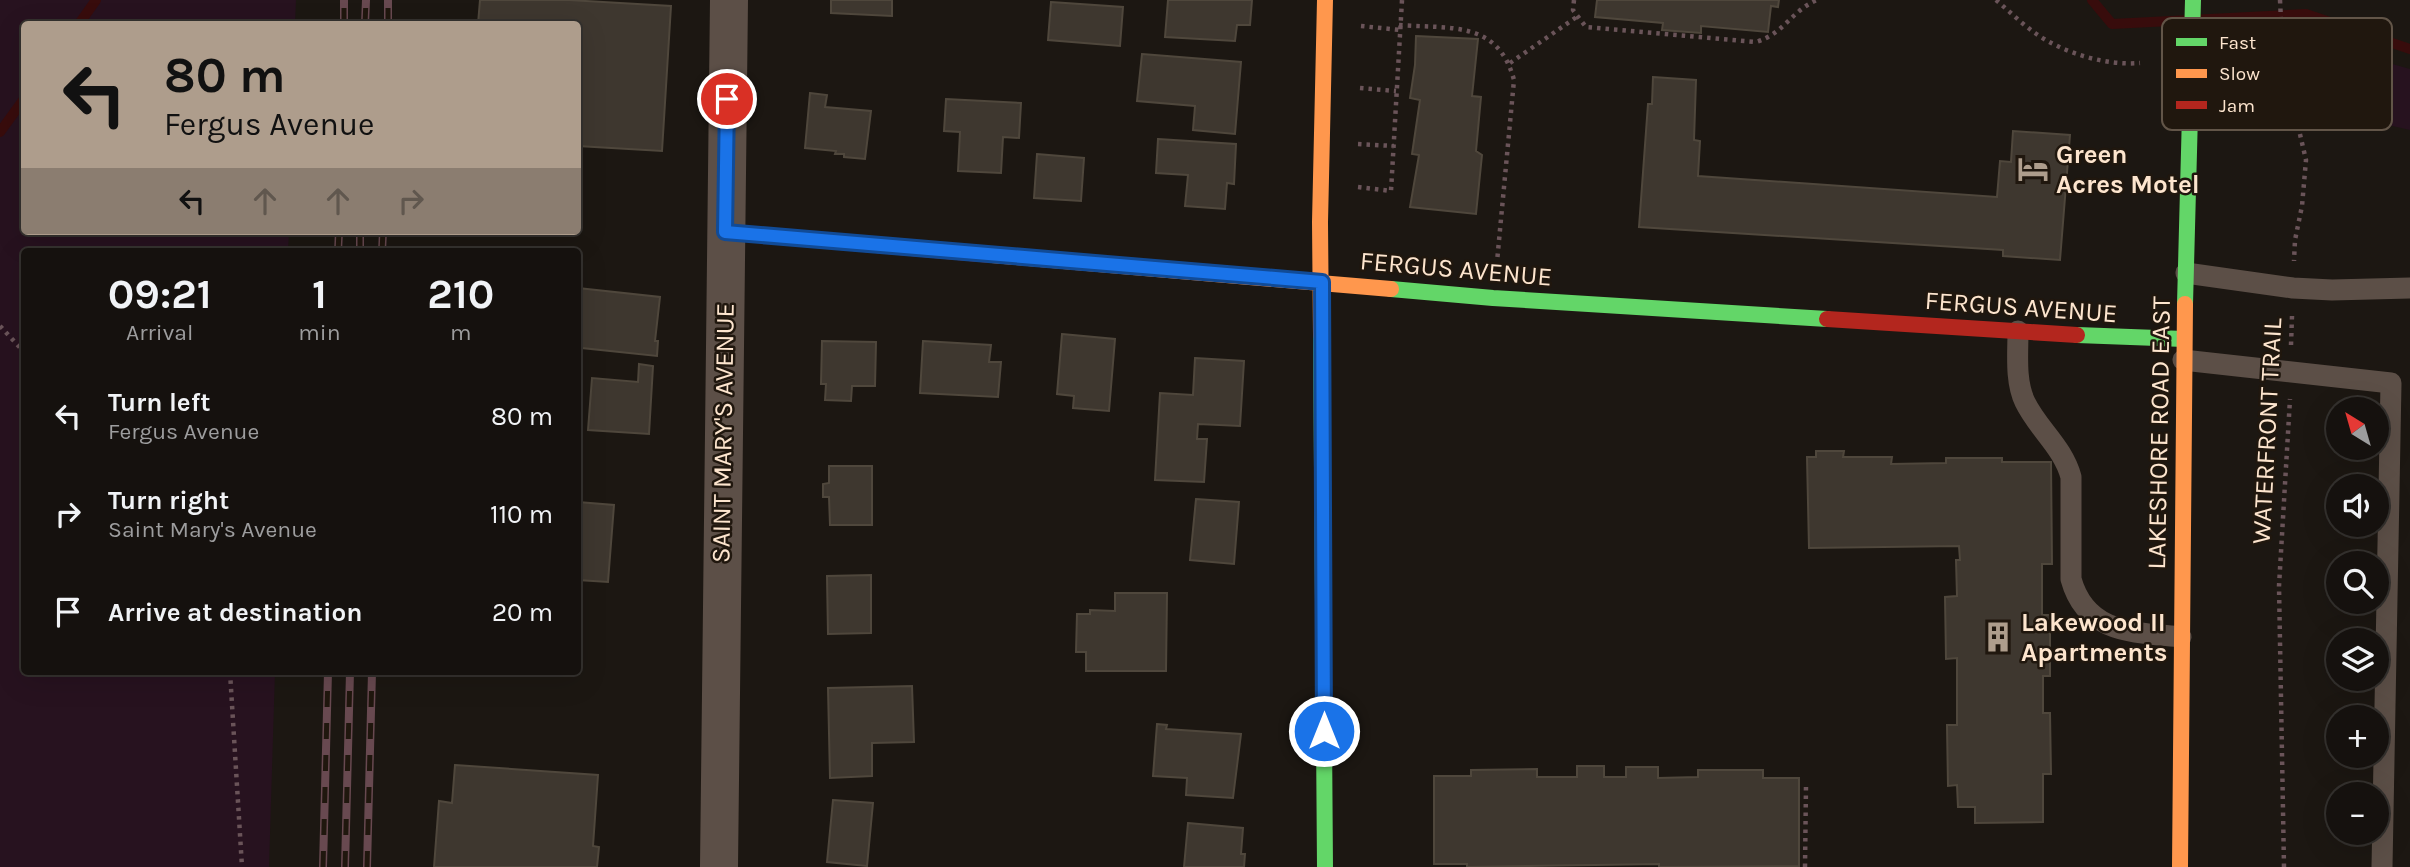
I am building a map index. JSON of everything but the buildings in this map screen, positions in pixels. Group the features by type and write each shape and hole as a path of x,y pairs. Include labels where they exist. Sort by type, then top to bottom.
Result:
{"street":[{"name":"SAINT MARY'S AVENUE","path":"719,867 729,0"},
{"path":"1325,0 1320,222 1325,867"},
{"name":"LAKESHORE ROAD EAST","path":"2192,18 2193,0"},
{"name":"LAKESHORE ROAD EAST","path":"2180,867 2184,350 2189,130"},
{"name":"FERGUS AVENUE","path":"725,232 1493,298 2018,331 2184,350"}],"lane":[{"path":"2186,273 2293,288 2410,288"},
{"path":"2018,331 2019,385 2025,401 2067,461 2071,477 2071,579 2075,591 2093,615 2108,625 2125,632 2181,637"},
{"path":"2184,350 2290,371 2401,384 2382,867"}],"path":[{"path":"1357,187 1391,191 1402,0"},
{"path":"1574,0 1573,10 1586,27 1756,42 1775,34 1790,18 1817,0"},
{"path":"1996,0 2036,34 2087,58 2124,65 2140,63"},
{"name":"WATERFRONT TRAIL","path":"2280,0 2280,18"},
{"path":"1510,63 1578,16"},
{"path":"1360,26 1475,32 1488,37 1510,63 1514,80 1493,298"},
{"path":"1359,88 1396,91"},
{"name":"WATERFRONT TRAIL","path":"2284,867 2278,586 2295,240 2302,206 2306,160 2300,130"},
{"path":"1357,144 1394,146"},
{"path":"0,326 21,349"},
{"path":"230,675 242,867"},
{"path":"1805,867 1806,785"}],"shaded area":[{"path":"0,0 296,0 295,21 21,21 21,235 289,235 288,248 21,248 21,675 275,675 269,867 0,867"},
{"path":"2392,64 2410,69 2410,130 2392,126"}],"waterway":[{"path":"81,21 96,0"},
{"path":"2092,0 2112,24 2162,21"},
{"path":"2228,18 2306,14 2318,18"},
{"path":"2392,43 2410,49"},
{"path":"0,132 21,103"}],"railway":[{"path":"344,0 344,21"},
{"path":"365,21 366,0"},
{"path":"388,0 388,21"},
{"path":"338,248 339,235"},
{"path":"360,235 360,248"},
{"path":"382,248 383,235"},
{"path":"323,867 328,675"},
{"path":"345,867 350,675"},
{"path":"367,867 372,675"}],"traffic: fast":[{"path":"2193,0 2193,18"},
{"path":"2185,304 2190,130"},
{"path":"1391,289 1827,319"},
{"path":"1321,335 1325,867"},
{"path":"2077,335 2184,339"}],"traffic: slow":[{"path":"1321,335 1320,222 1325,0"},
{"path":"992,255 1391,289"},
{"path":"2180,867 2185,304"}],"traffic: jam":[{"path":"725,232 992,255"},
{"path":"1827,319 2077,335"}],"place":[{"name":"Green Acres Motel","path":"2033,169"},
{"name":"Lakewood II Apartments","path":"1998,637"}],"route":[{"path":"727,99 725,232 1322,282 1324,731"}]}
